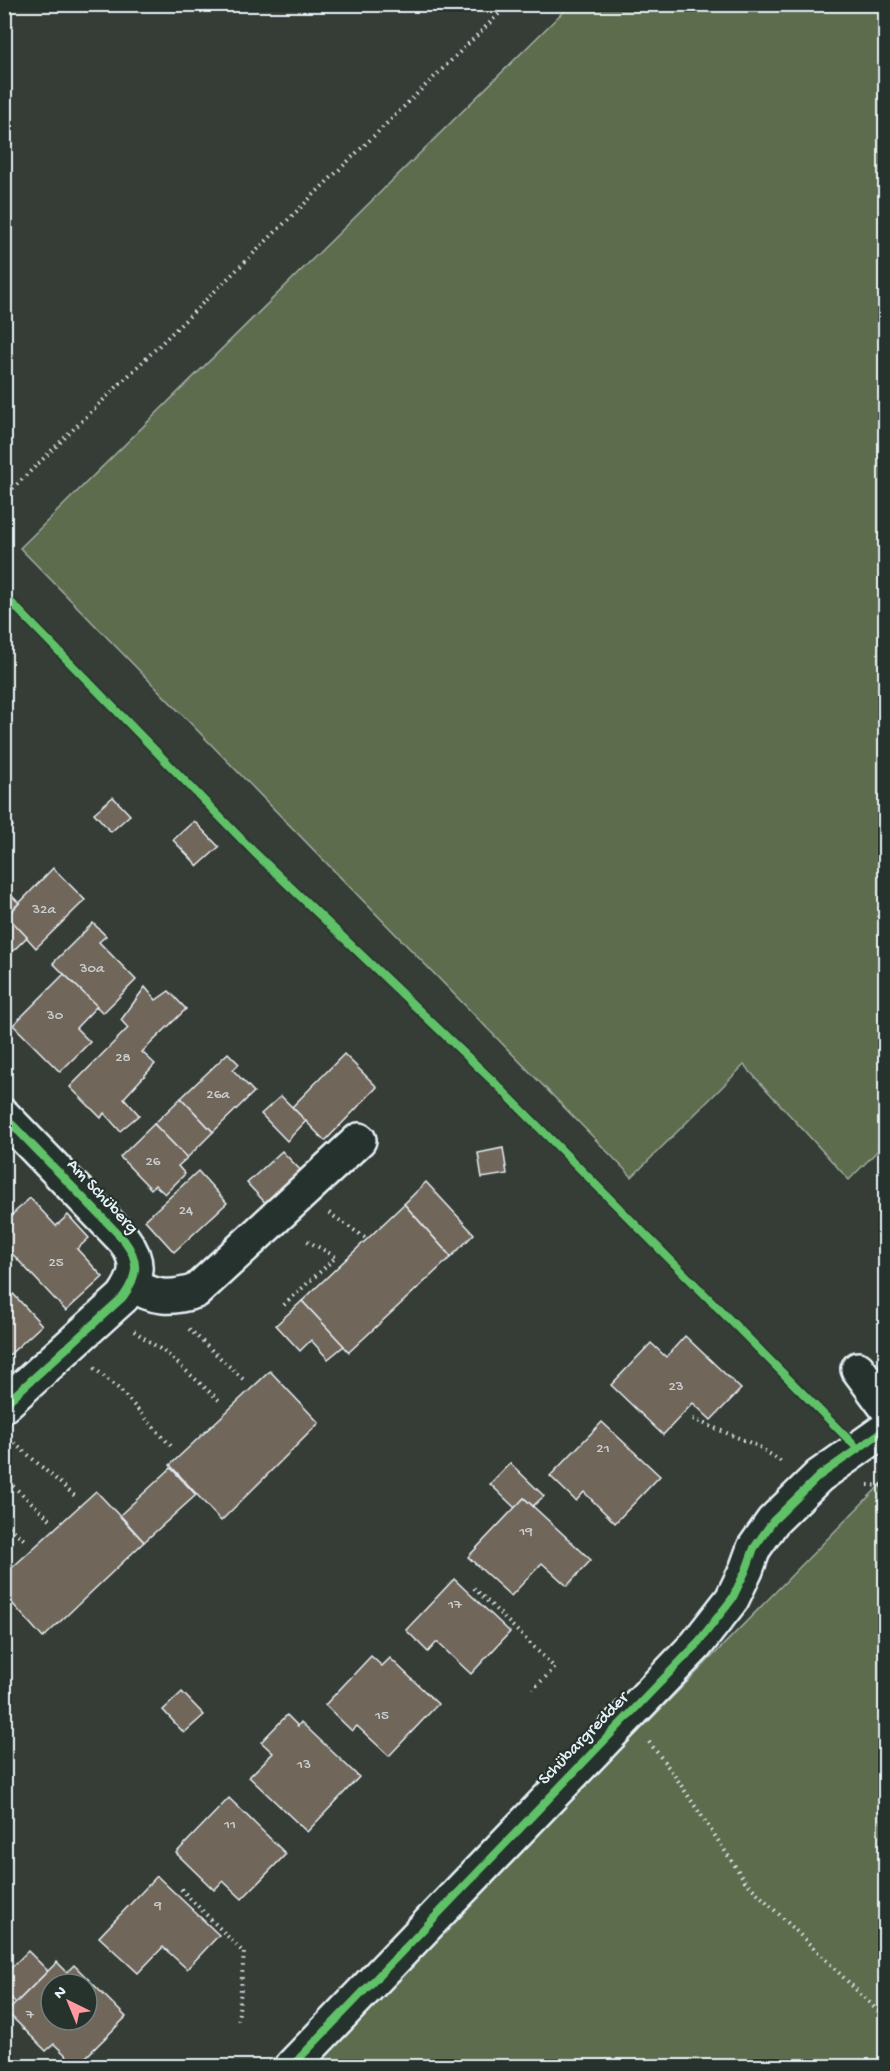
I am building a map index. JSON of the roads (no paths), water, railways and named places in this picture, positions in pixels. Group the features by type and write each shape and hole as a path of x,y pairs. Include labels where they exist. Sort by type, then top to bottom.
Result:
{"street":[{"name":"Am Schüberg","path":"4,1116 124,1240 133,1252 136,1269 147,1291"},
{"path":"4,1405 123,1297 147,1291 182,1296 196,1291 359,1140"},
{"path":"858,1369 885,1407"},
{"name":"Schübargredder","path":"292,2067 696,1646 732,1599 754,1548 773,1521 819,1476 885,1430"}]}
